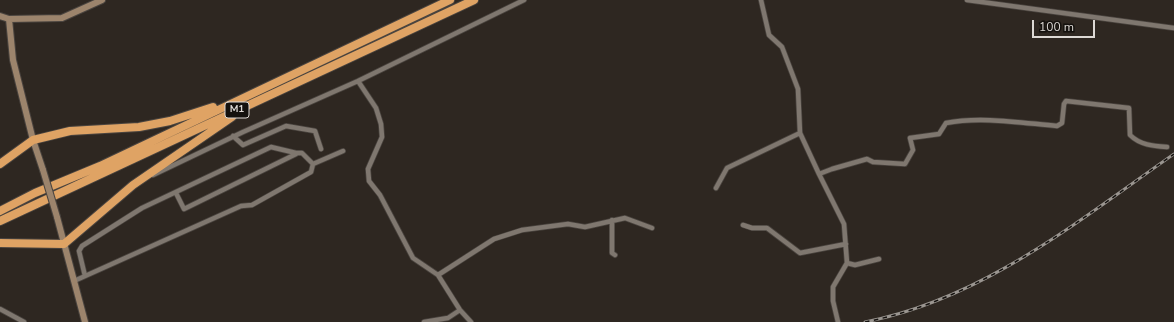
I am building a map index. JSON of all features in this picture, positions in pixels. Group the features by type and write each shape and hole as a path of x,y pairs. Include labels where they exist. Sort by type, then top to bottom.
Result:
{"highway":[{"name":"M1","path":"0,211 35,193 100,166 450,0"},
{"name":"M1","path":"0,221 474,0"},
{"path":"0,164 33,140 70,131 139,126 170,120 240,99"},
{"path":"0,242 64,244 133,185 254,102"}],"main road":[{"path":"0,16 9,19 62,18 102,0"},
{"path":"9,19 13,60 33,140 57,217 85,322"}],"street":[{"path":"133,185 233,136 358,81 524,0"},
{"path":"761,0 769,35 782,47 798,89 800,133 844,224 846,263 833,287 833,301 838,322"},
{"path":"967,0 1174,28"},
{"path":"358,81 376,108 381,124 382,137 368,169 369,181 380,195 414,258 438,275 460,310 471,322"},
{"path":"819,174 867,159 873,162 905,164 912,150 910,138 939,134 946,123 961,120 1011,121 1057,126 1062,122 1066,101 1129,108 1130,135 1136,141 1150,145 1167,147"},
{"path":"233,136 243,145 286,126 303,128 315,131 321,149"},
{"path":"716,188 727,168 800,133"},
{"path":"85,276 79,251 82,246 142,208 271,147 302,153 313,164"},
{"path":"313,164 343,152"},
{"path":"176,193 184,209 296,153"},
{"path":"74,281 241,206 252,205 311,172 313,164"},
{"path":"438,275 477,249 509,233 522,230 568,224 585,227 625,218 652,228"},
{"path":"612,220 612,253 615,255"},
{"path":"743,225 752,228 767,228 784,239 800,253 846,244"},
{"path":"846,263 855,265 879,260"},
{"path":"0,309 24,322"},
{"path":"424,322 448,318 460,310"}],"railway":[{"path":"865,322 908,311 950,295 989,276 1065,231 1174,154"}]}
